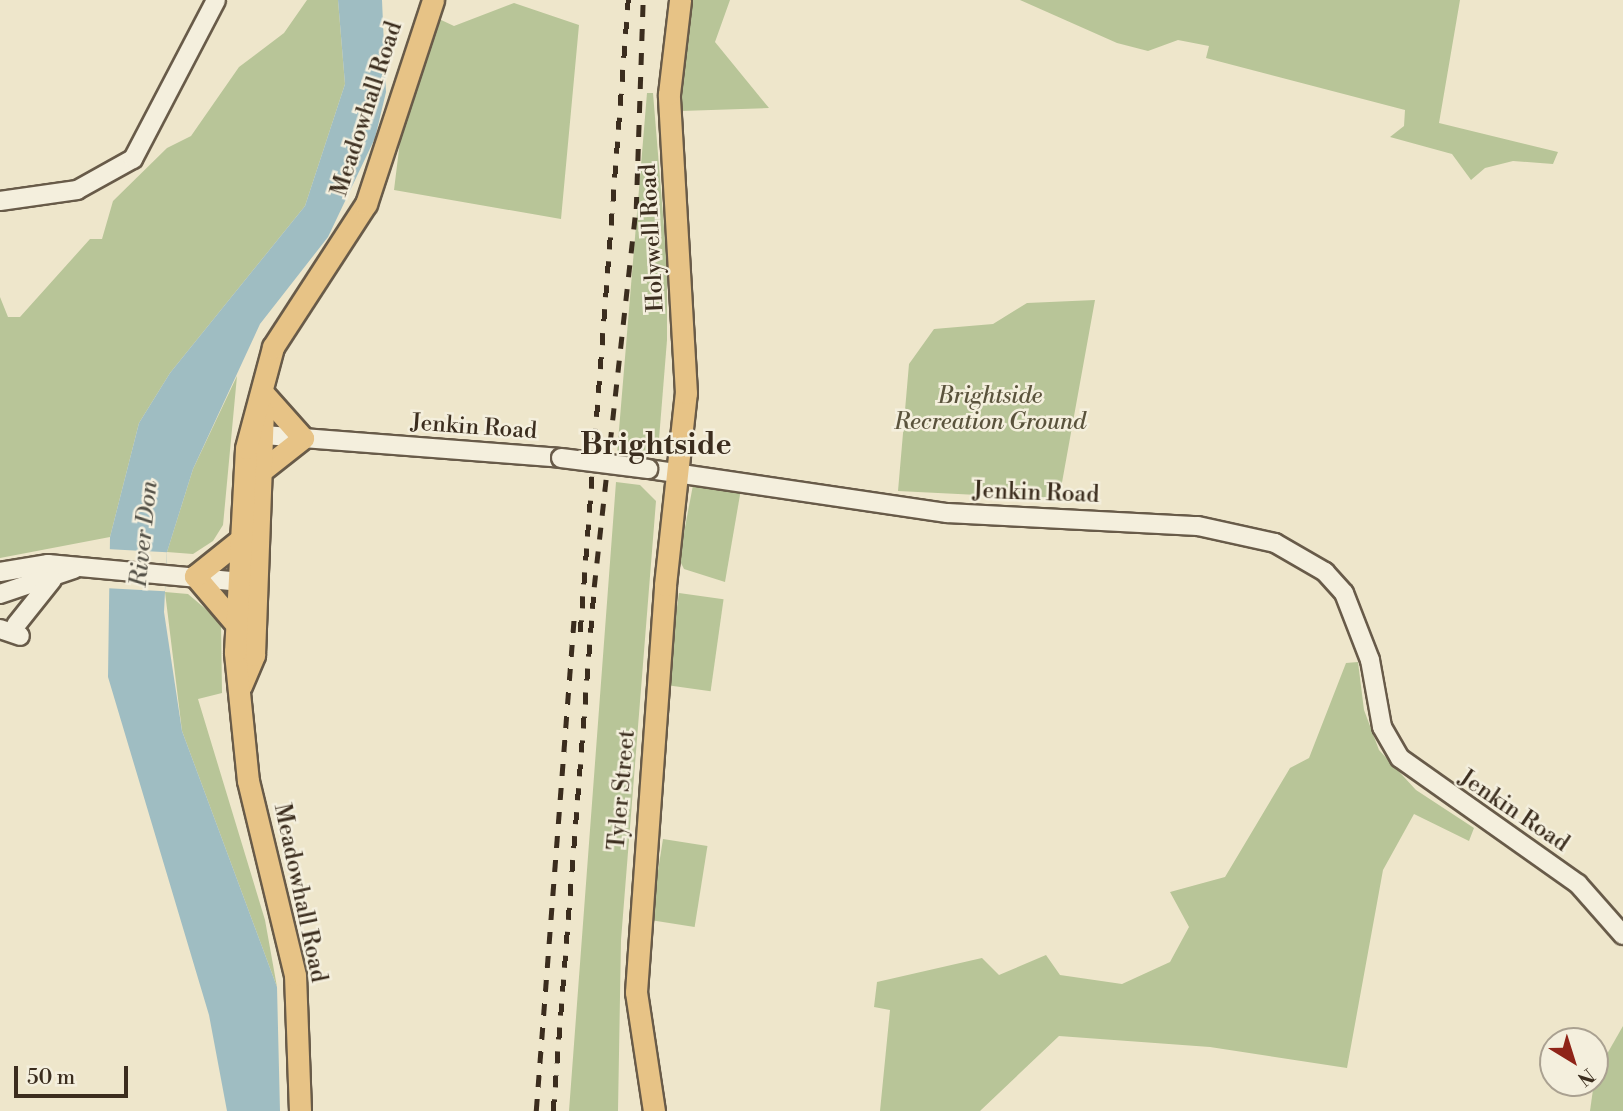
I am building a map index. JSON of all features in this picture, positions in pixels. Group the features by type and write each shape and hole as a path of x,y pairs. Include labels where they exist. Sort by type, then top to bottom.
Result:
{"main road":[{"name":"Meadowhall Road","path":"241,686 254,655 248,582 240,540 264,385 286,323 366,204 433,0"},
{"name":"Holywell Road","path":"679,473 686,357 669,65 680,0"},
{"path":"260,472 303,438 264,385"},
{"name":"Meadowhall Road","path":"255,434 260,472 248,582 235,622 248,781 295,975 300,1111"},
{"name":"Tyler Street","path":"654,1111 639,1032 637,968 679,473"},
{"path":"235,622 188,575 240,540"}],"street":[{"path":"0,201 77,190 133,159 216,0"},
{"name":"Jenkin Road","path":"255,434 561,458 947,513 1198,526 1275,543 1325,572 1344,593 1370,660 1382,727 1400,758 1578,884 1623,936"},
{"path":"0,572 48,564 74,569 188,575 248,582"},
{"path":"0,594 52,580 74,569"},
{"path":"12,630 52,580"}],"green space":[{"path":"307,0 338,0 345,84 305,206 170,373 139,423 110,537 0,558 0,297 8,317 20,317 90,239 102,239 113,201 167,148 191,136 239,67 284,33"},
{"path":"688,0 730,0 715,42 769,108 681,111 678,79"},
{"path":"1020,0 1460,0 1439,123 1558,152 1553,164 1513,161 1485,168 1471,180 1452,154 1390,137 1404,126 1405,110 1206,58 1209,46 1178,40 1148,51 1117,43"},
{"path":"514,3 579,25 561,219 394,190 400,141 439,19 454,26"},
{"path":"647,93 653,93 667,264 667,340 659,439 639,457 617,454"},
{"name":"Brightside Recreation Ground","path":"1095,300 1059,499 898,491 909,364 934,329 993,324 1027,303"},
{"path":"237,376 223,525 213,541 193,554 167,552 193,469"},
{"path":"616,482 640,485 656,501 621,940 618,1111 569,1111"},
{"path":"693,485 741,489 725,582 684,569 679,559"},
{"path":"165,592 188,594 221,622 222,693 198,699 265,920 277,987 182,731"},
{"path":"679,593 724,599 711,691 666,685"},
{"path":"1358,662 1364,710 1379,750 1416,790 1474,828 1469,841 1414,814 1383,870 1347,1068 1210,1047 1059,1036 980,1111 880,1111 890,1010 874,1007 877,982 982,958 999,975 1046,955 1060,975 1122,984 1170,962 1189,927 1170,892 1225,877 1290,768 1309,758 1346,663"},
{"path":"663,839 707,846 695,927 650,920"},
{"path":"1623,1026 1623,1111 1590,1111 1592,1097 1609,1097 1609,1050"}],"water":[{"name":"River Don","path":"338,0 382,0 386,92 375,138 328,237 260,324 193,469 167,552 164,612 182,731 277,987 280,1111 227,1111 209,1015 108,677 110,537 139,423 170,373 305,206 345,84"}],"pier":[{"path":"106,549 167,552 165,591 104,588"}],"railway":[{"path":"580,632 628,0"},
{"path":"553,1111 594,587 636,209 643,0"},
{"path":"536,1111 574,619"}],"district":[{"name":"Brightside","path":"656,445"}]}
